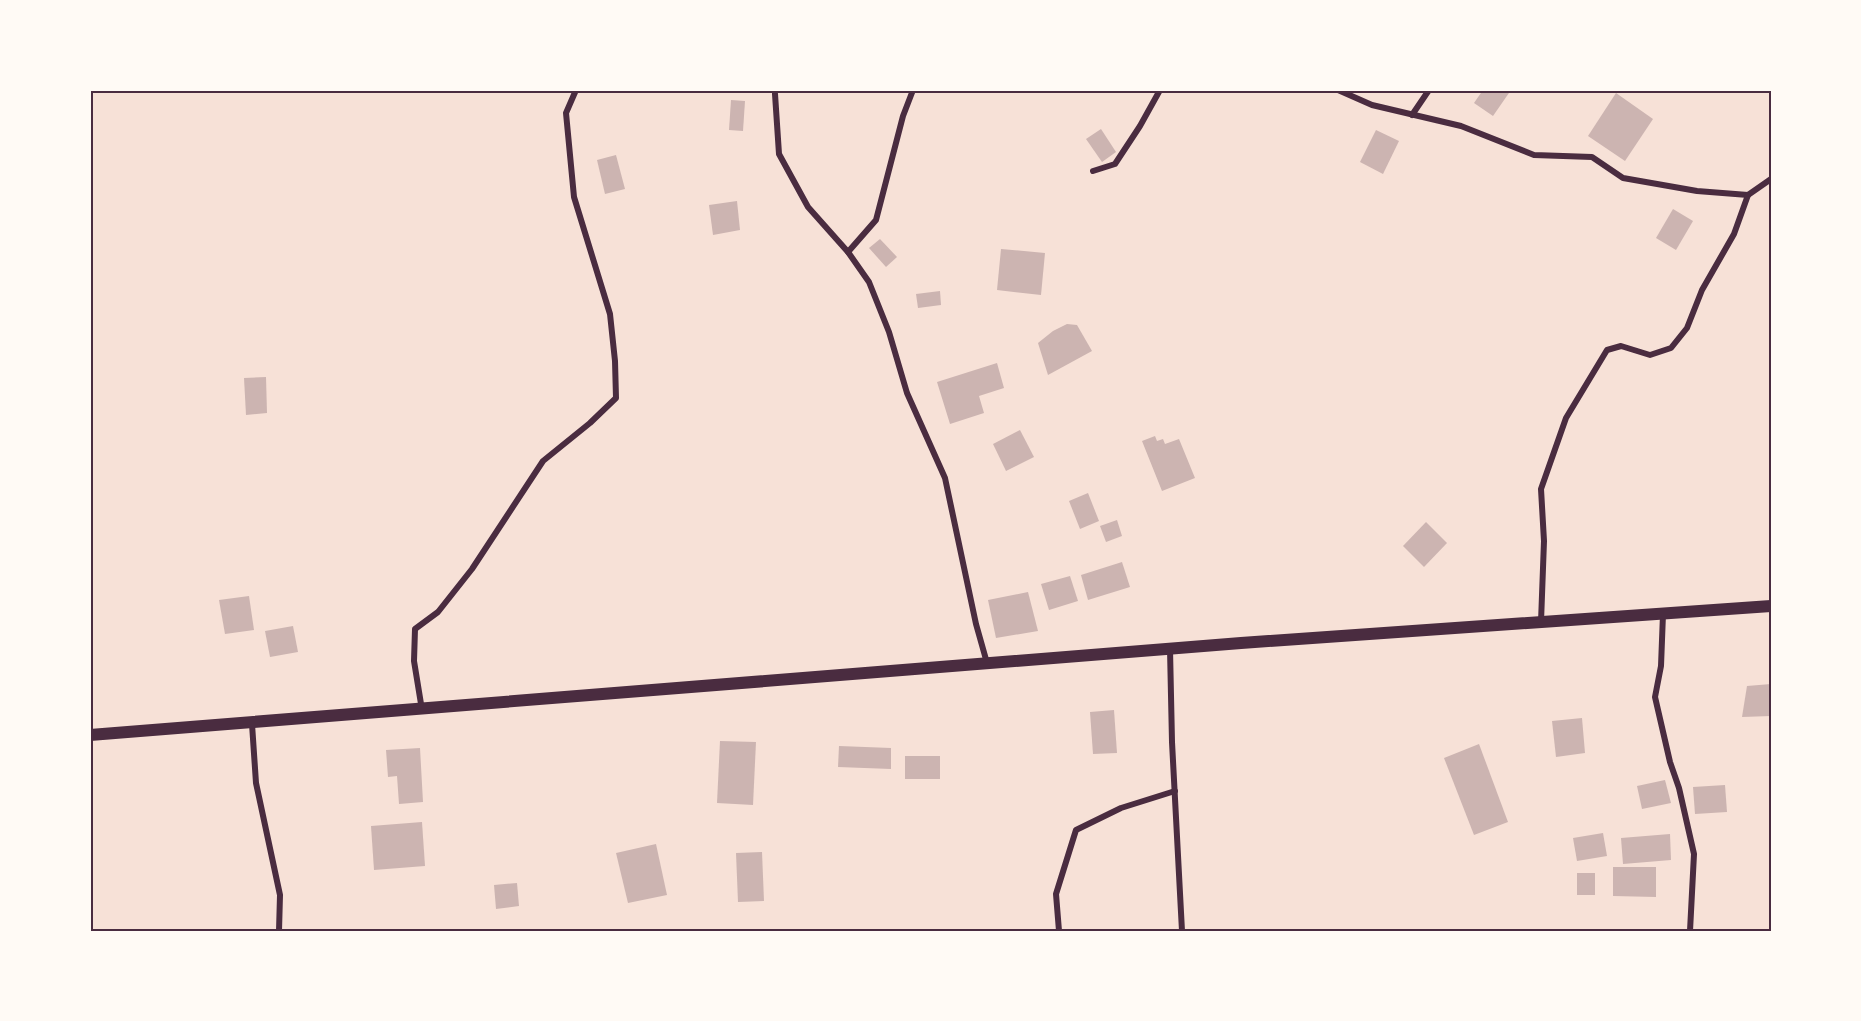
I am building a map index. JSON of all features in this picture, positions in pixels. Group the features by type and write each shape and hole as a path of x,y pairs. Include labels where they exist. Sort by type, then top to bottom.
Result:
{"main road":[{"path":"90,735 1170,648 1771,606"}],"street":[{"path":"422,710 414,661 415,629 438,612 472,569 543,461 590,423 616,398 610,314 574,197 566,112 576,90"},
{"path":"848,252 876,220 903,116 913,90"},
{"path":"1093,171 1115,164 1160,90"},
{"path":"1338,90 1372,105 1461,126 1534,155 1592,157 1623,178 1697,191 1748,195"},
{"path":"1412,115 1429,90"},
{"path":"775,94 779,154 808,207 848,252 869,282 889,332 907,393 945,478 976,624 987,663"},
{"path":"1541,622 1544,541 1540,489 1566,418 1607,350 1621,346 1650,355 1671,348 1687,328 1707,280 1734,234 1748,195 1771,179"},
{"path":"1663,614 1661,666 1656,698 1694,854 1690,931"},
{"path":"1170,648 1182,931"},
{"path":"252,723 256,783 280,895 279,931"},
{"path":"1059,931 1056,894 1076,830 1121,808 1175,792"}],"building":[{"path":"1483,90 1511,90 1493,116 1474,103"},
{"path":"1616,93 1653,119 1625,161 1588,136"},
{"path":"731,100 745,101 743,131 729,130"},
{"path":"1101,129 1116,152 1102,162 1086,139"},
{"path":"1376,130 1399,141 1383,174 1360,162"},
{"path":"616,155 625,189 605,194 597,160"},
{"path":"737,201 740,230 713,235 709,205"},
{"path":"1673,209 1693,221 1676,250 1656,238"},
{"path":"880,239 897,257 886,267 869,248"},
{"path":"1001,249 1045,253 1041,295 997,290"},
{"path":"940,291 941,305 918,308 916,294"},
{"path":"1067,324 1077,325 1092,351 1048,375 1038,343 1053,331"},
{"path":"997,363 1004,388 979,396 984,413 950,424 937,382"},
{"path":"266,377 267,413 246,415 244,378"},
{"path":"1020,430 1034,457 1006,471 993,444"},
{"path":"1155,436 1157,441 1163,439 1165,444 1179,439 1195,478 1162,491 1142,441"},
{"path":"1088,493 1099,521 1080,529 1069,501"},
{"path":"1117,520 1122,536 1106,542 1100,526"},
{"path":"1426,522 1447,543 1424,567 1403,546"},
{"path":"1122,562 1130,587 1088,600 1081,575"},
{"path":"1070,576 1078,601 1049,610 1041,584"},
{"path":"1028,592 1038,631 996,638 988,600"},
{"path":"249,596 254,630 225,634 219,600"},
{"path":"293,626 298,652 270,657 265,631"},
{"path":"1771,684 1771,716 1742,717 1747,686"},
{"path":"1114,710 1117,753 1093,754 1090,712"},
{"path":"1582,718 1585,753 1556,757 1552,721"},
{"path":"720,741 756,742 753,805 717,803"},
{"path":"1479,744 1508,822 1474,835 1444,758"},
{"path":"839,746 891,748 891,769 838,767"},
{"path":"420,748 423,802 399,804 397,776 388,777 386,750"},
{"path":"905,756 940,756 940,779 905,779"},
{"path":"1665,780 1671,803 1642,809 1637,786"},
{"path":"1725,785 1727,812 1695,814 1693,787"},
{"path":"422,822 425,866 374,870 371,826"},
{"path":"1603,833 1607,856 1577,861 1573,838"},
{"path":"1670,834 1671,860 1623,864 1621,838"},
{"path":"656,844 667,895 628,903 616,853"},
{"path":"762,852 764,901 738,902 736,853"},
{"path":"1613,867 1656,867 1656,897 1613,896"},
{"path":"1577,873 1595,873 1595,895 1577,895"},
{"path":"517,883 519,906 496,909 494,885"}]}
